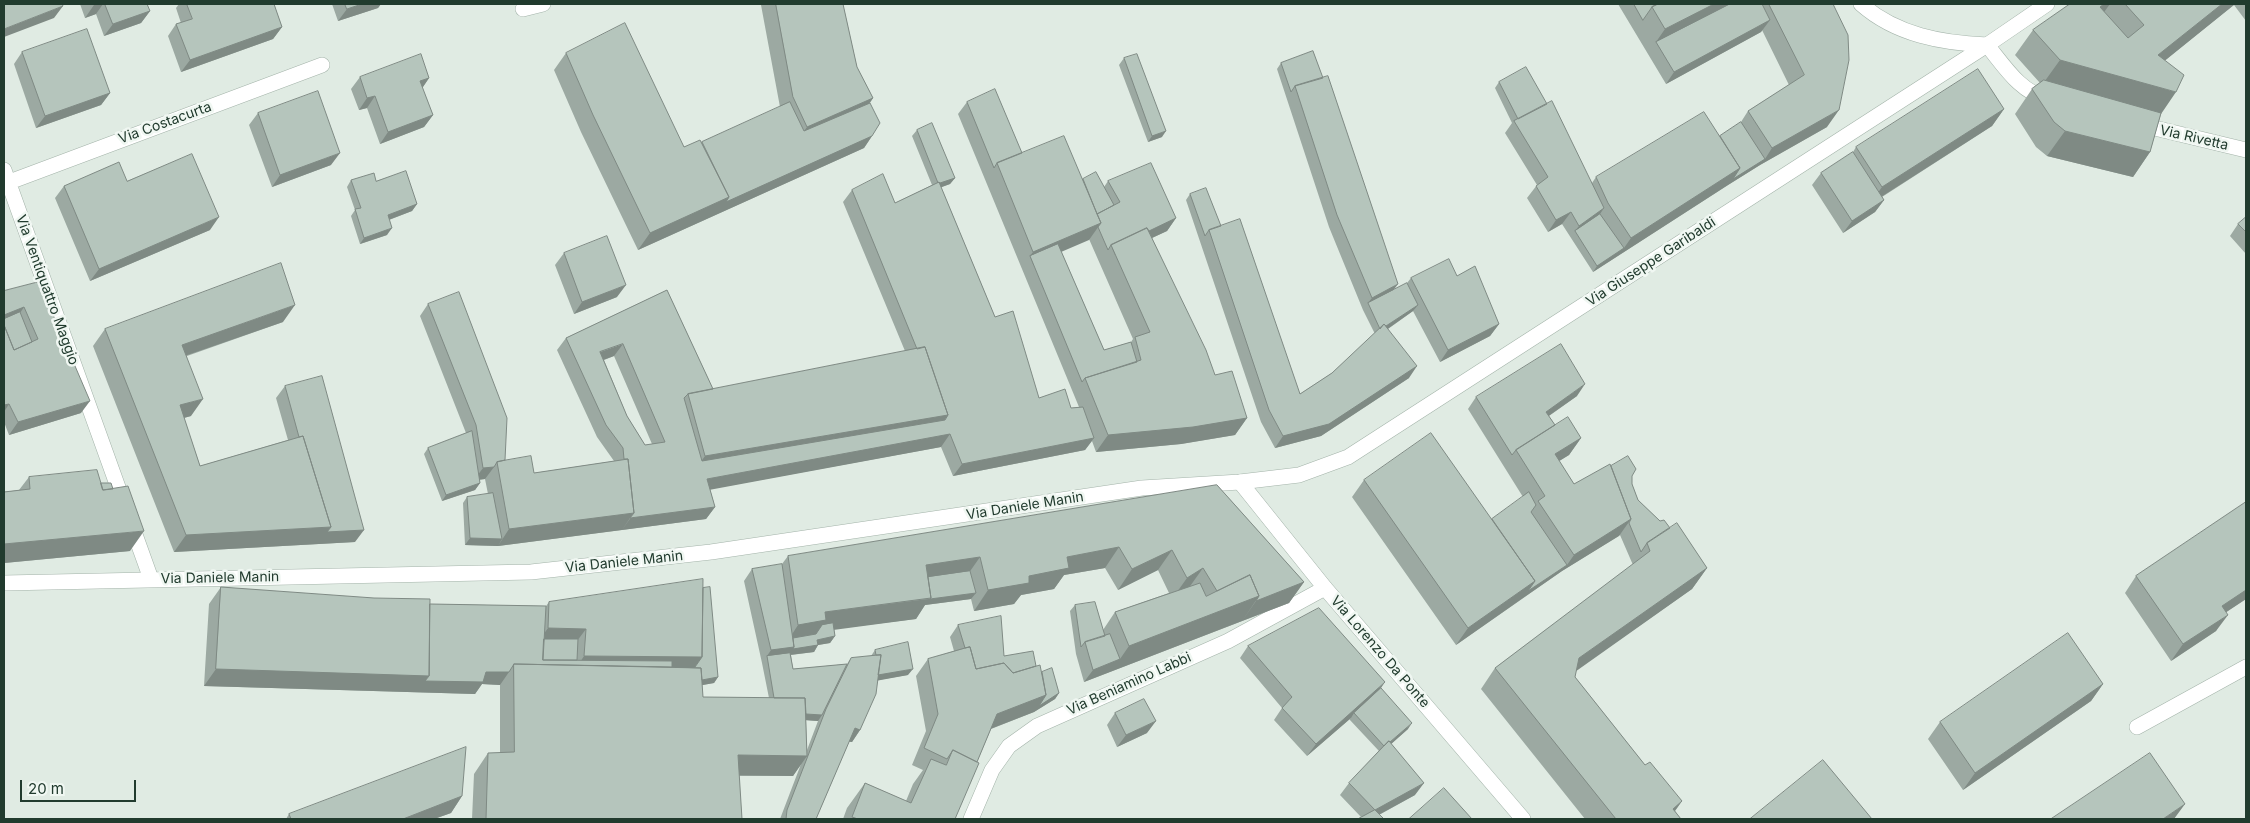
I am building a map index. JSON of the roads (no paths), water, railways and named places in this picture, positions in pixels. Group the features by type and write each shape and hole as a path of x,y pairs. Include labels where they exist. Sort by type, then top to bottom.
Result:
{"street":[{"path":"523,10 542,4"},
{"path":"1862,4 1889,23 1911,33 1930,38 1987,45 2022,87 2036,96 2063,104"},
{"name":"Via Giuseppe Garibaldi","path":"1240,482 1299,475 1348,457 1987,45 2047,4"},
{"name":"Via Costacurta","path":"5,179 322,65"},
{"name":"Via Rivetta","path":"2126,121 2246,150"},
{"name":"Via Ventiquattro Maggio","path":"5,179 152,579"},
{"name":"Via Daniele Manin","path":"4,583 531,572 711,552 1142,488 1240,482"},
{"name":"Via Lorenzo Da Ponte","path":"1240,482 1325,588 1523,819"},
{"name":"Via Beniamino Labbi","path":"971,819 992,770 1009,746 1037,726 1228,640 1325,588"},
{"path":"2136,727 2246,667"}]}
